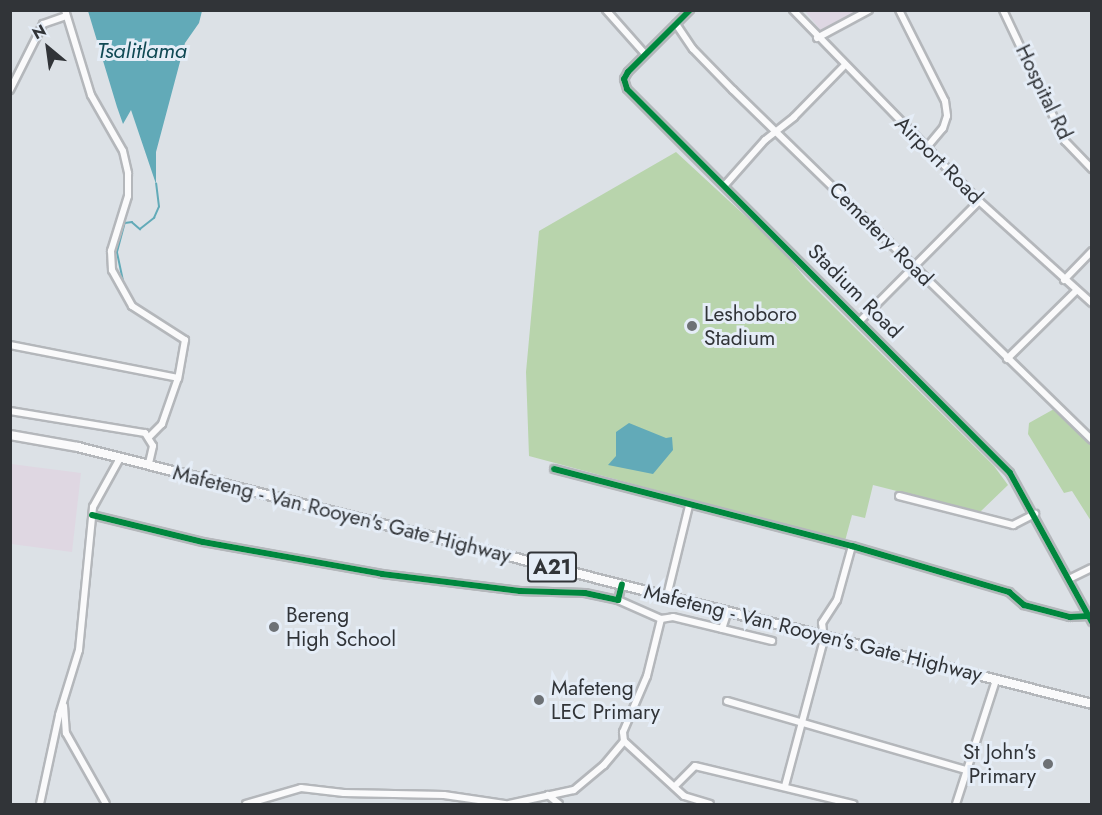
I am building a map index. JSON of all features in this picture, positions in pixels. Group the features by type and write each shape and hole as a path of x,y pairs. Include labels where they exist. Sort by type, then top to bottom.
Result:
{"main road":[{"name":"Mafeteng - Van Rooyen's Gate Highway","path":"10,435 149,465 728,611 824,639 1092,704"}],"street":[{"path":"606,10 645,54"},
{"name":"Stadium Road","path":"690,10 645,54 624,79 627,89 861,320 1010,473 1035,514 1090,619"},
{"name":"Airport Road","path":"793,10 844,66 928,146 979,201 1076,291 1092,303"},
{"path":"818,38 869,10"},
{"path":"899,10 945,101 947,116 943,128 928,146"},
{"name":"Hospital Rd","path":"1003,10 1065,141 1092,169"},
{"path":"10,90 43,24 65,13 91,95 123,151 128,172 128,196 111,251 112,270 132,306 184,337 178,378 162,424 150,436"},
{"name":"Cemetery Road","path":"676,24 693,49 1092,440"},
{"path":"725,184 775,131 844,66"},
{"path":"861,320 979,201"},
{"path":"1064,280 1092,251"},
{"path":"1007,359 1076,291"},
{"path":"10,345 178,378"},
{"path":"10,411 150,436"},
{"path":"149,465 153,446 150,436"},
{"path":"40,804 79,650 93,507 120,458"},
{"path":"554,469 689,506 852,546 1009,592 1024,605 1070,617 1090,619"},
{"path":"898,495 1012,525 1035,514"},
{"path":"667,596 689,506"},
{"path":"92,515 203,542 338,568 520,591 585,593 618,600 661,619 673,617 772,641"},
{"path":"785,786 824,639 822,623 837,600 852,546"},
{"path":"1069,579 1092,568"},
{"path":"618,600 622,584"},
{"path":"723,629 728,611"},
{"path":"661,619 647,676 622,732 624,741 684,796 710,804"},
{"path":"956,804 996,680"},
{"path":"727,700 966,770"},
{"path":"64,706 66,733 106,804"},
{"path":"246,804 301,788 344,794 444,795 508,804 574,790 604,765 624,741"},
{"path":"675,786 695,766 853,804"},
{"path":"548,795 559,804"}],"shaded area":[{"path":"805,11 860,11 822,32"},
{"path":"11,464 81,473 72,552 11,544"}],"green space":[{"name":"Leshoboro Stadium","path":"676,152 780,248 806,279 994,466 1008,485 980,512 873,485 865,518 852,515 845,541 529,456 526,372 539,231"},
{"path":"1054,409 1091,445 1091,521 1072,491 1064,493 1028,434 1029,423"}],"water":[{"name":"Tsalitlama","path":"88,11 202,11 199,23 185,43 156,152 156,184 131,110 123,124"},
{"path":"629,423 666,438 672,437 673,450 653,474 608,465 616,456 616,432"}],"waterway":[{"path":"123,281 117,252 125,223 132,222 140,229 154,218 159,207 156,184"}],"cycle path":[{"path":"690,10 628,72 624,79 627,89 1010,473 1092,622"},
{"path":"554,469 852,546 1009,592 1024,605 1070,617 1088,616"},
{"path":"92,515 203,542 382,574 520,591 585,593 618,600 622,584"}],"place":[{"name":"Leshoboro Stadium","path":"692,326"},
{"name":"Bereng High School","path":"274,627"},
{"name":"Mafeteng LEC Primary","path":"539,700"},
{"name":"St John's Primary","path":"1048,764"}]}
